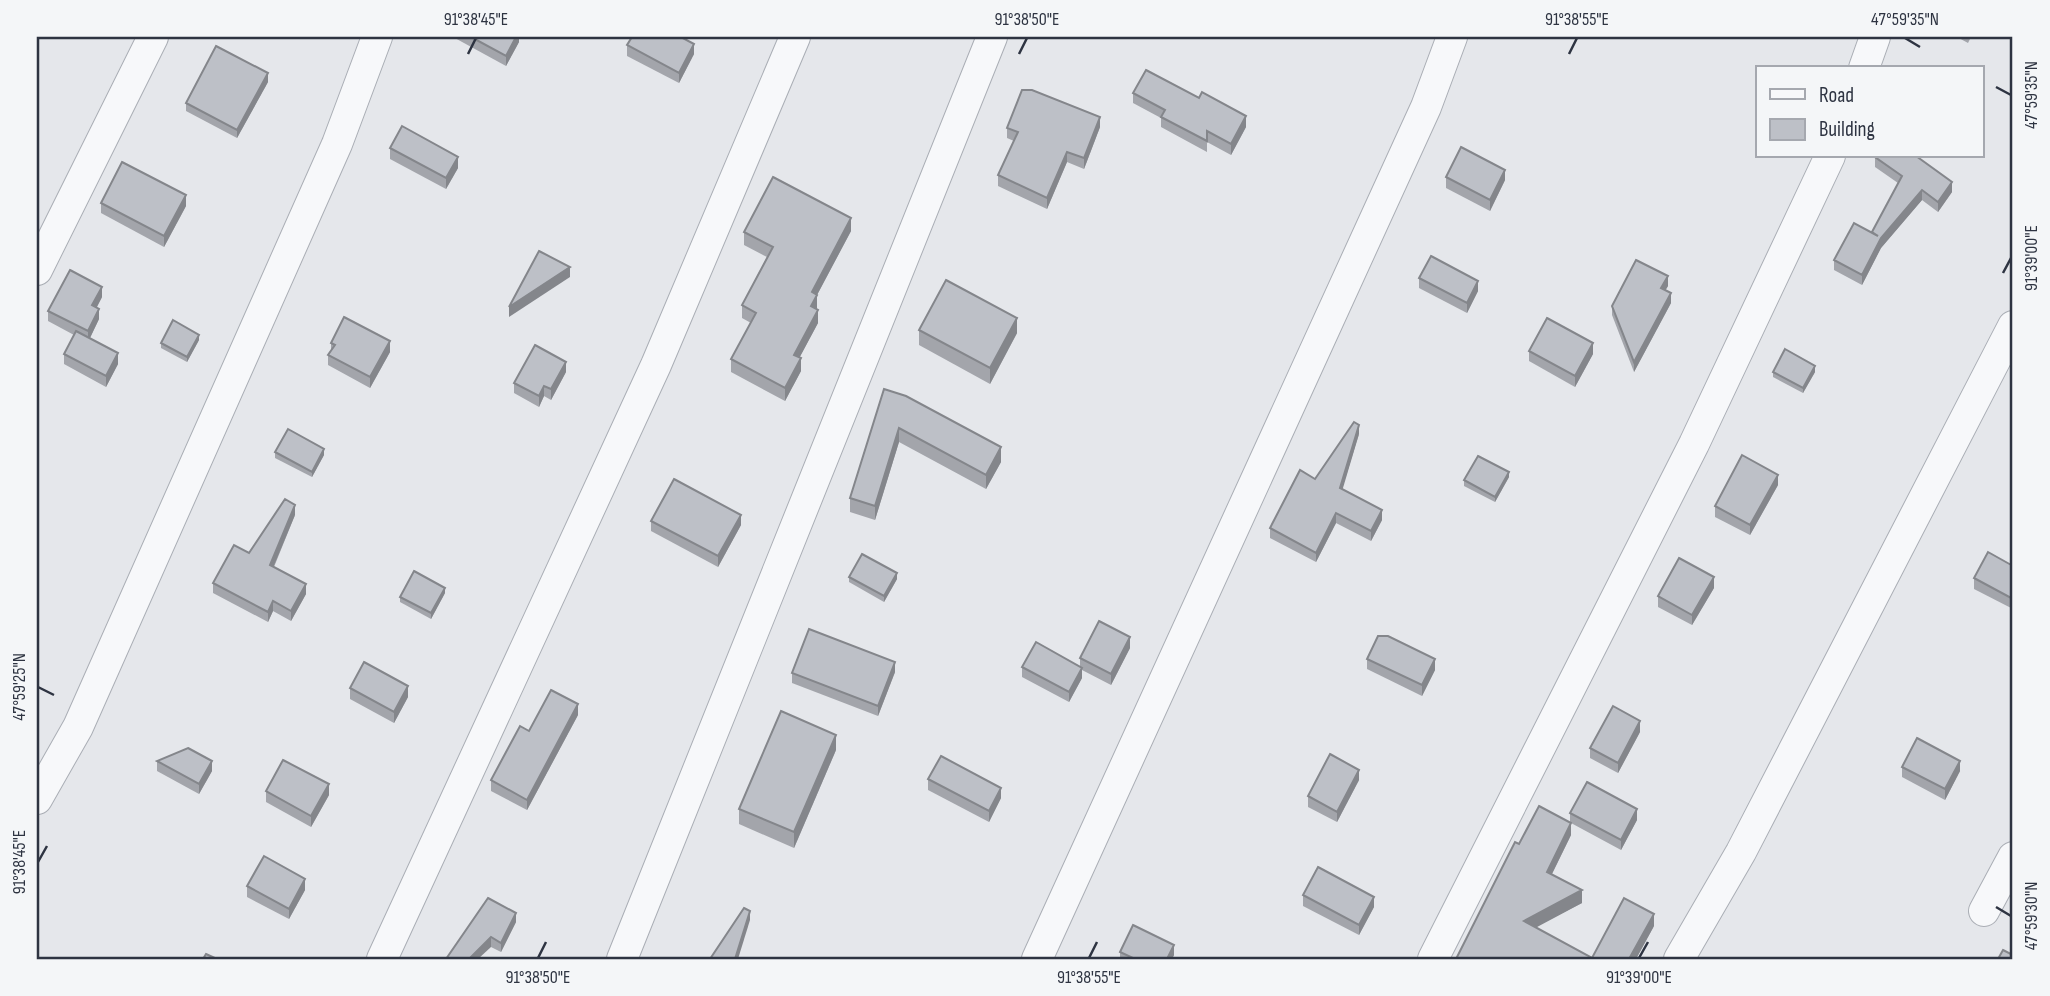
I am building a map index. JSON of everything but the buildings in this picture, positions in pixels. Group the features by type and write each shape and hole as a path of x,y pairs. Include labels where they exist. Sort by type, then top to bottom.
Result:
{"street":[{"path":"37,270 153,37"},
{"path":"37,799 89,702 337,144 377,37"},
{"path":"382,959 656,365 795,37"},
{"path":"622,959 992,37"},
{"path":"1037,959 1426,107 1452,37"},
{"path":"1865,66 1875,37"},
{"path":"1433,959 1694,444 1829,158"},
{"path":"1679,959 1741,852 2013,326"},
{"path":"1984,911 2013,857"}]}
